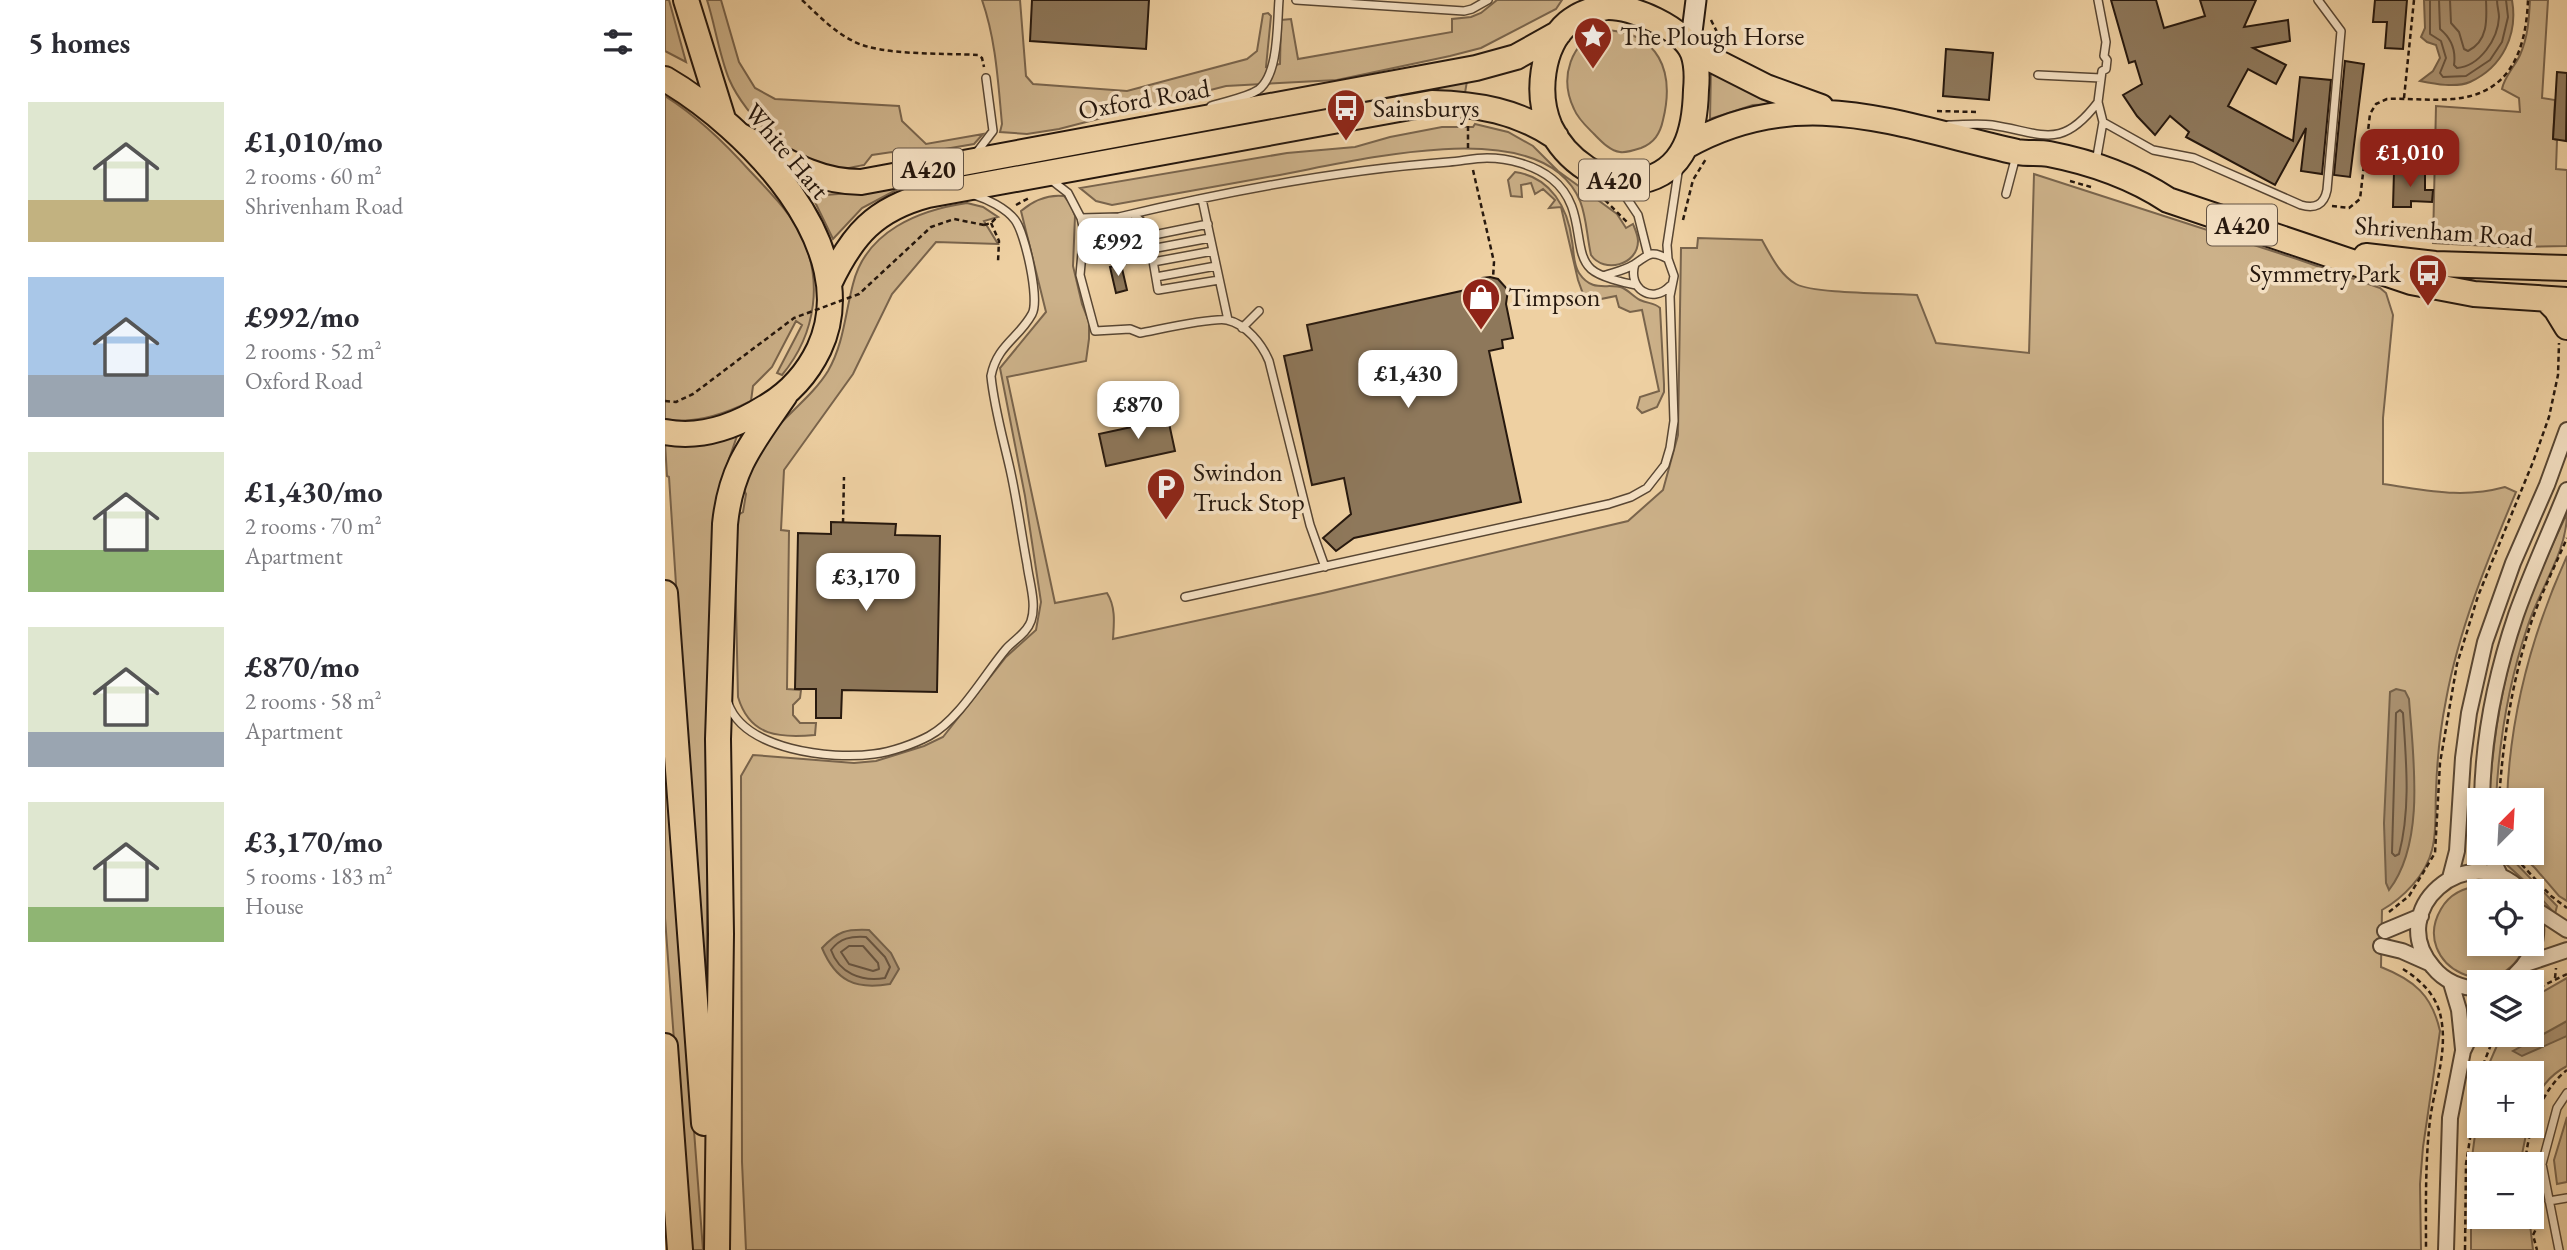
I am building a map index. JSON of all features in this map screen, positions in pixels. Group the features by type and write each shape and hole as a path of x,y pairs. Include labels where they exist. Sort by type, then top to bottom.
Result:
{"highway":[{"path":"686,0 732,128"},
{"name":"A420","path":"1683,151 1668,168 1649,178 1604,187 1556,137 1548,121 1543,87 1546,59 1559,33 1571,20 1610,4 1634,11 1661,24 1690,48"},
{"name":"Oxford Road","path":"732,128 812,174 840,181 861,182 1476,68 1516,57 1559,33"},
{"path":"1683,151 1693,130 1696,105 1696,78 1690,48"},
{"name":"Shrivenham Road","path":"1690,48 1766,87 1833,111 1909,125 2019,152 2049,154 2085,179 2136,197 2168,200 2367,268 2435,288 2483,295 2556,299"},
{"name":"White Hart","path":"665,79 732,128 805,215 818,242 829,284 831,313 822,343 807,370 785,396 750,417 718,429 684,434 665,432"},
{"name":"Oxford Road","path":"829,284 847,248 871,222 905,202 949,191 1036,186 1327,120 1432,103 1498,109 1535,123 1556,137"},
{"name":"Shrivenham Road","path":"1683,151 1734,124 1765,116 1833,111"},
{"name":"Shrivenham Road","path":"2316,250 2435,264 2567,268"},
{"path":"2556,299 2562,330"},
{"path":"715,1250 720,947 719,676 724,534 728,495 744,456 785,396"},
{"path":"665,593 715,1250"},
{"path":"665,1046 680,1250"}],"street":[{"path":"1690,48 1695,7"},
{"path":"2450,878 2457,851 2469,713 2485,642 2513,563 2547,485 2567,430"},
{"path":"2482,788 2486,740 2502,663 2516,615 2567,490"},
{"path":"2495,865 2500,875"},
{"path":"2429,963 2419,936 2421,916 2428,898 2450,878 2474,871 2500,875 2506,879"},
{"path":"2544,915 2567,930"},
{"path":"2421,916 2383,938 2402,951 2429,963 2451,983 2467,988"},
{"path":"2526,964 2567,950"},
{"path":"2519,970 2530,956"},
{"path":"2451,983 2459,1010 2463,1051"},
{"path":"2446,1250 2450,1118 2467,1043"}],"lane":[{"path":"1207,107 1254,92 1265,82 1273,62 1279,0"},
{"path":"1296,0 1464,11 1487,0"},
{"path":"2085,179 2103,122 2098,102 2102,74 2107,64 2098,0"},
{"path":"2103,122 2153,150 2194,158 2301,205 2315,207 2322,202 2327,190 2340,32 2318,0"},
{"path":"2038,75 2102,74"},
{"path":"970,160 991,137 993,131 986,78"},
{"path":"1909,125 1982,124 2051,137 2074,127 2098,102"},
{"path":"1123,134 1195,111"},
{"path":"1185,597 1609,504 1647,488 1665,465 1673,430 1670,344 1671,285 1674,270 1668,259 1667,245 1683,151"},
{"path":"2006,194 2019,152"},
{"path":"1081,218 1119,217 1339,172 1488,158 1519,163 1552,179 1568,196 1574,208 1585,261 1592,270 1619,282 1636,285"},
{"path":"1036,186 1055,182 1066,191 1081,218 1084,230 1080,275 1095,331 1130,329 1139,333 1228,320 1243,328 1260,344 1269,361 1310,525 1325,567"},
{"path":"1604,187 1630,201 1638,215 1648,255"},
{"path":"719,676 735,719 763,739 792,748 847,756 876,754 929,736 968,697 1007,648 1030,626 1032,602 1027,569 991,376 1000,350 1033,313 1035,297 1022,232 1014,218 981,197 949,191"},
{"path":"1202,199 1228,320"},
{"path":"1133,214 1143,223 1149,236 1158,290 1219,280"},
{"path":"1149,236 1207,224"},
{"path":"1151,249 1210,238"},
{"path":"1153,262 1213,251"},
{"path":"1606,275 1636,264 1648,255 1657,254 1668,259"},
{"path":"1636,264 1633,275 1640,291 1660,294 1671,285"},
{"path":"1156,277 1216,266"},
{"path":"1243,328 1259,311"},
{"path":"2559,1250 2542,1170 2557,1108 2567,1093"},
{"path":"2549,1201 2567,1198"}],"path":[{"path":"802,0 834,29 855,43 877,49 978,55 982,58 986,78"},
{"path":"2404,98 2414,0"},
{"path":"2322,202 2333,207 2349,208 2360,199 2372,110 2382,100 2453,99 2495,86 2510,69 2521,48 2528,0"},
{"path":"1695,7 1710,15 1720,39 1728,49"},
{"path":"1930,111 1983,113"},
{"path":"1468,120 1467,142 1494,262 1493,278"},
{"path":"1672,217 1684,220 1693,180 1711,154"},
{"path":"665,401 676,402 693,394 794,318 859,294 931,227 954,219 984,225 991,223 1036,186"},
{"path":"1604,187 1615,208 1627,222 1638,215"},
{"path":"991,223 999,241 999,262"},
{"path":"2389,912 2409,895 2435,853 2440,763 2457,664 2477,596 2533,462 2552,406 2560,366 2562,330"},
{"path":"843,523 844,477"},
{"path":"2500,788 2506,728 2522,654 2542,596 2567,538"},
{"path":"2522,865 2551,897 2567,908"},
{"path":"2399,966 2432,994 2441,1018 2441,1060 2428,1140 2426,1250"},
{"path":"2544,985 2567,974"},
{"path":"2526,1152 2542,1099 2548,1088 2567,1070"},
{"path":"2465,1250 2466,1164 2470,1138"},
{"path":"2536,1229 2533,1235 2536,1250"}],"shaded area":[{"path":"665,0 669,0 686,62 665,51"},
{"path":"707,0 721,0 739,62 755,88 775,99 899,106 902,121 926,144 983,134 974,144 898,157 892,152 872,155 864,165 844,169 821,166 805,159 773,137 737,93 729,79"},
{"path":"982,0 1020,0 1026,76 1033,84 1127,91 1247,59 1257,51 1263,14 1268,13 1271,16 1266,67 1280,64 1281,20 1291,19 1298,59 1452,32 1452,19 1481,13 1497,0 1562,0 1556,9 1481,48 1450,56 1337,80 1226,86 1059,129 1027,134 1000,132 1002,124 996,61"},
{"path":"2530,0 2548,0 2542,98 2555,100 2553,139 2557,140 2556,169 2567,170 2567,246 2509,247 2433,243 2436,106 2520,112 2519,98 2502,89 2523,48"},
{"path":"1604,30 1623,32 1650,46 1659,57 1664,71 1666,102 1660,130 1649,143 1630,151 1616,151 1603,143 1580,119 1570,97 1568,73 1576,52 1592,35"},
{"path":"1711,68 1777,98 1776,104 1753,105 1710,119"},
{"path":"1467,81 1465,93 1445,92 898,189 862,208 833,239 812,196 851,193"},
{"path":"665,96 721,140 782,206 798,229 806,248 814,286 813,305 803,342 782,375 777,373 802,325 796,321 772,367 753,386 751,401 720,414 687,421 665,419"},
{"path":"1475,124 1508,132 1533,146 1558,171 1617,214 1626,228 1633,224 1638,241 1632,256 1627,261 1612,265 1597,261 1591,255 1580,201 1568,182 1559,173 1532,158 1499,151 1461,149 1380,156 1112,205 1096,201 1080,188 1287,153 1355,147 1442,127 1473,127"},
{"path":"1515,172 1539,180 1548,187 1562,206 1570,229 1576,266 1584,279 1595,285 1623,288 1640,300 1660,308 1664,392 1657,407 1642,413 1637,408 1640,397 1659,391 1642,310 1630,312 1619,307 1616,296 1586,302 1578,280 1561,207 1549,208 1555,200 1543,189 1535,194 1531,183 1521,185 1522,197 1511,196 1508,180"},
{"path":"2034,174 2380,288 2386,293 2393,315 2383,418 2383,484 2459,493 2505,487 2516,492 2475,594 2458,647 2439,746 2432,850 2425,868 2413,885 2382,910 2381,967 2403,977 2420,990 2437,1018 2440,1031 2423,1147 2420,1184 2421,1250 746,1250 742,1162 741,776 753,755 854,763 876,761 943,737 1006,657 1036,630 1041,602 1025,496 1000,368 1046,312 1021,211 1041,199 1064,196 1075,216 1073,266 1089,322 1086,361 1007,377 1055,603 1107,593 1113,610 1113,639 1628,521 1663,490 1678,435 1681,248 1697,248 1698,238 1762,240 1785,276 1805,287 1917,295 1936,343 2029,353"},
{"path":"967,203 983,207 998,217 984,221 998,244 936,242 892,294 853,374 784,470 781,530 789,531 787,689 801,690 800,698 793,705 793,715 800,723 816,723 815,735 790,736 768,732 750,720 738,697 734,517 743,512 746,494 741,485 768,438 828,371 841,339 853,284 870,250 882,237 913,218"},
{"path":"737,436 725,471 708,845 706,1006 700,953 665,443 697,445"},
{"path":"2567,513 2563,542 2521,646 2502,733 2497,788 2490,788 2496,729 2510,659 2544,563"},
{"path":"2567,556 2567,901 2559,896 2532,865 2545,864 2545,788 2508,788 2513,737 2525,675 2554,585"},
{"path":"665,745 703,1250 689,1250 665,918"},
{"path":"2507,865 2518,865 2531,879 2522,879"},
{"path":"2467,888 2467,956 2519,956 2514,964 2505,970 2467,970 2467,975 2461,973 2447,963 2437,948 2434,929 2441,909 2453,895"},
{"path":"2544,892 2557,906 2555,914 2544,902"},
{"path":"2567,978 2567,1066 2554,1074 2544,1086 2544,1061 2490,1061 2496,1047 2544,1047 2544,991"},
{"path":"2567,1117 2567,1182 2557,1184 2554,1160"},
{"path":"2475,1138 2525,1138 2522,1152 2473,1152"},
{"path":"2471,1229 2531,1229 2533,1250 2471,1250"}],"water":[{"path":"2424,0 2512,0 2513,25 2506,48 2482,76 2458,85 2420,81 2433,71 2440,58 2436,45 2421,37 2425,28"},
{"path":"2396,689 2405,691 2409,699 2414,798 2413,824 2408,848 2401,870 2389,890 2386,883 2384,823 2390,692"},
{"path":"869,930 891,953 899,969 890,984 867,986 848,981 834,968 822,948 843,932"},
{"path":"2567,1021 2567,1036 2544,1046 2544,1034"},
{"path":"2520,1047 2542,1047 2522,1056 2513,1051"}],"building":[{"path":"1032,0 1149,0 1146,49 1030,41"},
{"path":"2111,0 2156,0 2164,28 2205,16 2200,0 2256,0 2244,27 2288,20 2290,41 2253,48 2286,65 2276,84 2248,69 2228,106 2293,141 2300,77 2331,80 2322,174 2301,171 2306,128 2275,185 2186,137 2189,132 2170,116 2155,135 2137,116 2123,95 2142,84 2135,61 2129,63"},
{"path":"2375,0 2407,0 2403,49 2385,48 2387,22 2373,22"},
{"path":"1946,49 1993,53 1989,100 1943,96"},
{"path":"2345,61 2364,64 2350,177 2334,175"},
{"path":"2557,72 2567,73 2566,141 2553,139"},
{"path":"2394,171 2425,172 2425,190 2433,190 2432,202 2411,201 2411,207 2393,207"},
{"path":"1140,231 1146,259 1118,265 1114,243 1127,240 1126,234"},
{"path":"1121,264 1127,290 1116,293 1110,267"},
{"path":"1482,278 1498,279 1508,290 1506,304 1513,338 1502,340 1503,348 1489,351 1521,502 1354,538 1336,551 1323,538 1351,514 1344,478 1312,485 1284,356 1312,350 1307,325 1470,289"},
{"path":"1167,414 1175,451 1106,466 1099,434 1141,425 1140,420"},
{"path":"831,522 896,524 895,535 940,536 937,692 842,690 841,718 816,718 816,689 795,689 798,533 831,534"}],"place":[{"name":"The Plough Horse","path":"1593,70"},
{"name":"Sainsburys","path":"1346,142"},
{"name":"Symmetry Park","path":"2428,307"},
{"name":"Timpson","path":"1481,331"},
{"name":"Swindon Truck Stop","path":"1166,521"}]}
